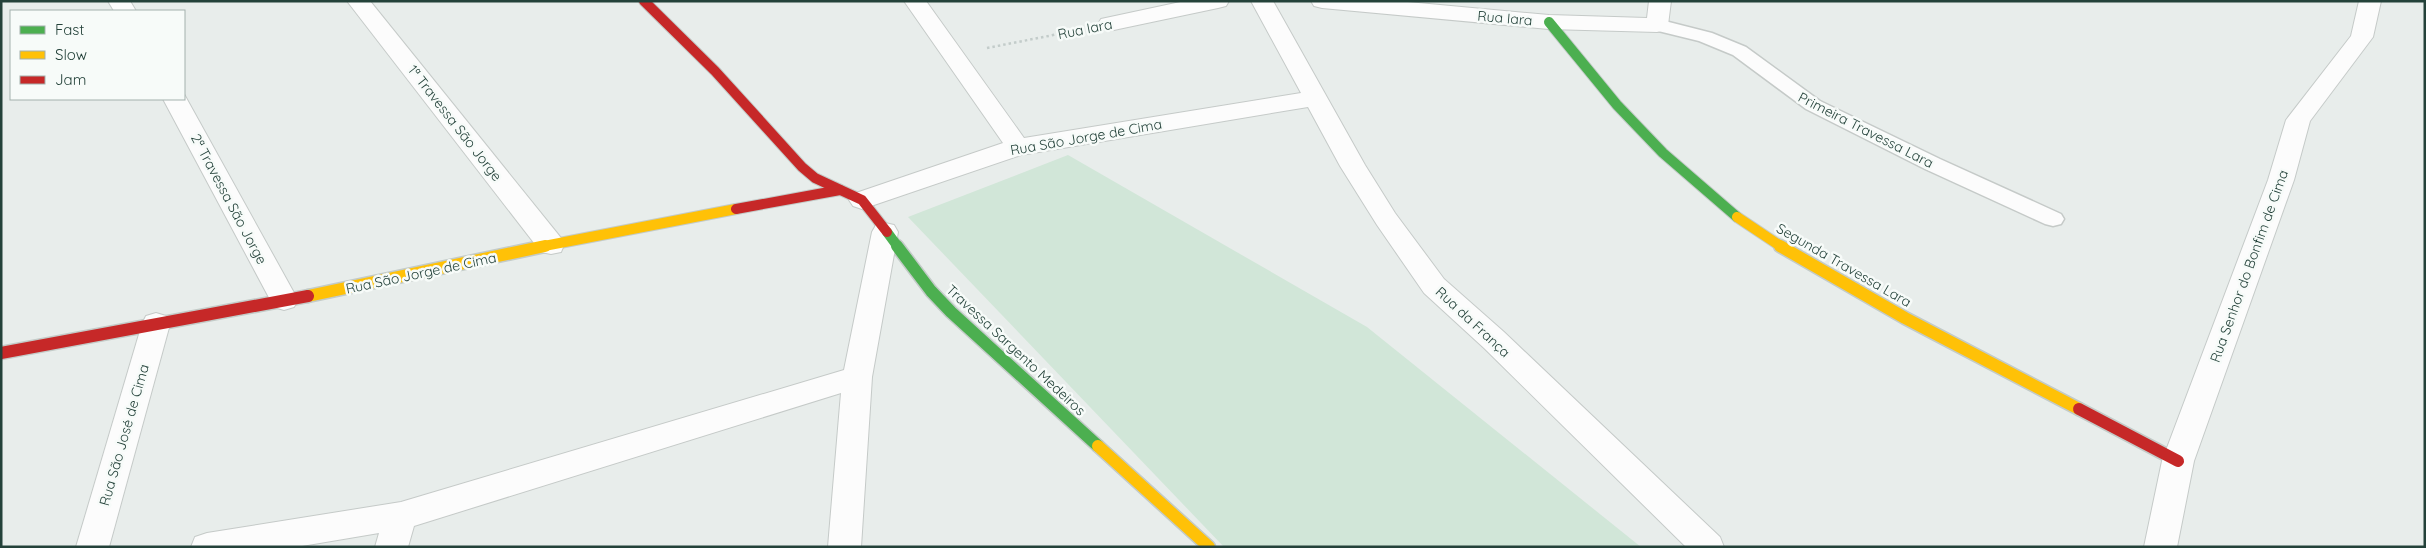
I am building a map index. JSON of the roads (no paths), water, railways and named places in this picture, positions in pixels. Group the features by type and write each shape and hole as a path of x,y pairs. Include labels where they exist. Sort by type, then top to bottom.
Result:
{"street":[{"name":"1ª Travessa São Jorge","path":"358,1 551,245"},
{"name":"Travessa Sargento Medeiros","path":"644,1 715,71 802,167 815,178 851,195 885,232 930,291 951,312 1209,547"},
{"path":"915,1 1018,147"},
{"name":"Rua Iara","path":"1109,24 1218,1"},
{"name":"Rua da França","path":"1262,1 1354,166 1386,219 1434,286 1494,340 1708,547"},
{"name":"Rua Iara","path":"1322,1 1549,22 1657,25"},
{"path":"1657,25 1660,1"},
{"name":"Rua Senhor do Bonfim de Cima","path":"2160,547 2178,461 2281,180 2298,120 2362,37 2370,1"},
{"name":"Segunda Travessa Lara","path":"1549,22 1617,105 1650,140 1736,216 1789,253 1855,292 2178,461"},
{"name":"Rua São Jorge de Cima","path":"1,353 284,300 614,231 851,195 905,184 1018,147 1317,98"},
{"name":"2ª Travessa São Jorge","path":"176,100 284,300"},
{"path":"844,547 857,377 885,232"},
{"name":"Rua São José de Cima","path":"92,547 156,324"},
{"path":"207,547 401,516 857,377"},
{"path":"391,547 401,516"}],"lane":[{"name":"Primeira Travessa Lara","path":"1657,25 1712,39 1732,48 1749,57 1811,104 1954,175 2053,219"}]}
